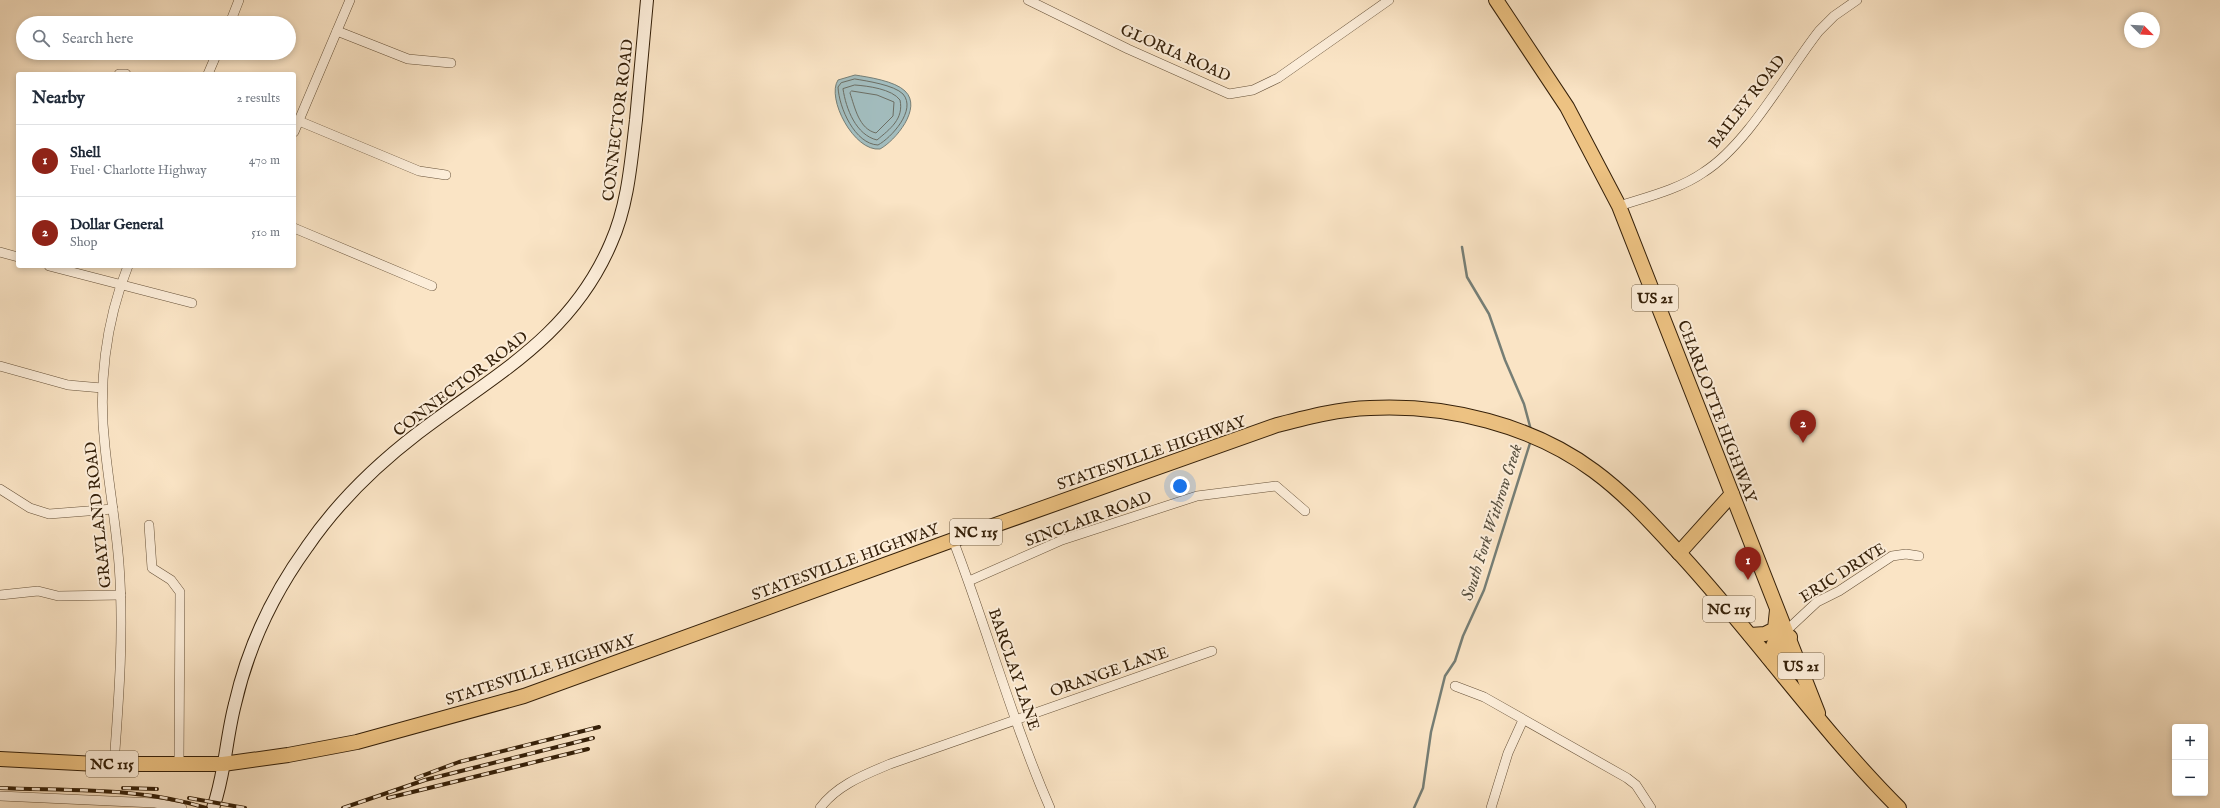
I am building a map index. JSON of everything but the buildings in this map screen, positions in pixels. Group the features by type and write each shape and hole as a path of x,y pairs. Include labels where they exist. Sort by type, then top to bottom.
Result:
{"main road":[{"name":"CHARLOTTE HIGHWAY","path":"1496,0 1567,107 1619,206 1817,706 1819,719 1833,738 1899,808"},
{"name":"STATESVILLE HIGHWAY","path":"0,759 114,764 223,764 288,755 357,742 524,696 953,540 1277,425 1323,414 1370,408 1417,408 1463,415 1494,423 1552,446 1593,470 1630,499 1750,635 1819,719"},
{"path":"1679,553 1732,494"},
{"path":"1750,635 1765,634 1775,629 1778,610"},
{"path":"1771,660 1779,631 1778,610"},
{"path":"1771,660 1784,654 1788,634"}],"street":[{"path":"233,16 239,0"},
{"path":"296,128 350,0"},
{"name":"CONNECTOR ROAD","path":"213,808 235,704 255,641 266,615 286,579 326,521 348,495 394,452 539,343 571,312 595,276 612,242 628,186 647,0"},
{"name":"GLORIA ROAD","path":"1028,0 1128,49 1229,94 1253,90 1278,78 1389,0"},
{"name":"BAILEY ROAD","path":"1619,206 1655,194 1704,173 1728,154 1819,31 1834,16 1857,0"},
{"path":"337,31 408,59 451,63"},
{"path":"209,72 214,60"},
{"path":"299,121 419,171 446,175"},
{"path":"296,229 432,286"},
{"path":"0,252 16,256"},
{"path":"56,268 192,303"},
{"name":"GRAYLAND ROAD","path":"114,764 121,667 121,595 113,509 104,447 102,388 108,339 120,285 127,268"},
{"path":"0,366 68,385 102,388"},
{"name":"SINCLAIR ROAD","path":"969,581 1062,540 1197,496 1276,486 1305,512"},
{"path":"0,489 30,508 49,514 113,509"},
{"path":"149,525 152,568 171,580 180,592 179,763"},
{"name":"BARCLAY LANE","path":"953,540 969,581 1016,720 1050,808"},
{"name":"ERIC DRIVE","path":"1788,634 1817,602 1839,591 1892,556 1906,554 1919,556"},
{"path":"0,595 38,591 58,596 121,595"},
{"name":"ORANGE LANE","path":"820,808 834,794 854,779 890,764 1212,651"},
{"path":"1455,686 1484,697 1628,778 1636,785 1651,808"},
{"path":"1491,808 1508,753 1523,720"},
{"path":"0,796 155,803 182,808"}],"water":[{"path":"855,75 881,80 895,85 905,91 910,98 911,106 905,123 893,139 880,149 870,148 861,142 852,133 839,111 835,88 838,80"}],"waterway":[{"name":"South Fork Withrow Creek","path":"1462,247 1467,277 1489,314 1505,360 1524,404 1531,430"},
{"name":"South Fork Withrow Creek","path":"1414,808 1423,788 1431,732 1445,676 1455,661 1463,636 1484,590 1531,440"}],"railway":[{"path":"416,778 459,762 599,727"},
{"path":"343,808 425,780 593,738"},
{"path":"388,798 588,749"},
{"path":"0,788 130,793 156,796 206,808"},
{"path":"123,788 157,789"},
{"path":"189,798 245,808"}],"place":[{"name":"Dollar General","path":"1803,443"},
{"name":"Shell","path":"1748,580"}]}
